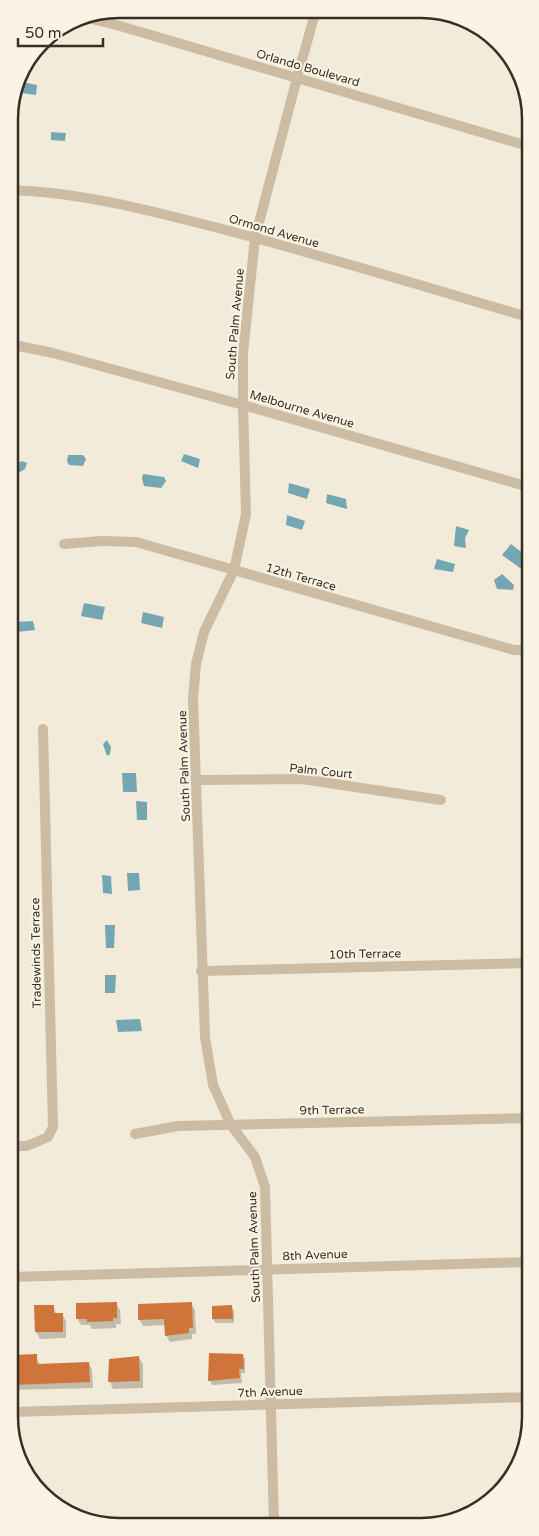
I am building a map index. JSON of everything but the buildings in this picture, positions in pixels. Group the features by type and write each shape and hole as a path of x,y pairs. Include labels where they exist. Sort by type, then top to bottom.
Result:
{"street":[{"name":"South Palm Avenue","path":"274,1518 265,1187 255,1157 231,1125 213,1085 205,1037 201,971 194,698 196,664 204,632 212,611 234,570 246,514 243,353 255,238 314,18"},
{"name":"Orlando Boulevard","path":"95,20 522,144"},
{"name":"Ormond Avenue","path":"18,190 128,205 255,238 522,314"},
{"name":"Melbourne Avenue","path":"18,346 53,353 243,405 522,485"},
{"name":"12th Terrace","path":"64,544 102,541 136,542 514,650 522,650"},
{"name":"Tradewinds Terrace","path":"18,1146 27,1146 48,1137 53,1127 43,729"},
{"name":"Palm Court","path":"197,780 302,779 441,800"},
{"name":"10th Terrace","path":"201,971 521,963"},
{"name":"9th Terrace","path":"135,1134 178,1126 521,1118"},
{"name":"8th Avenue","path":"18,1277 521,1262"},
{"name":"7th Avenue","path":"18,1412 521,1397"}],"water":[{"path":"24,82 37,85 36,95 21,93"},
{"path":"51,132 66,133 65,141 51,140"},
{"path":"184,454 200,459 198,468 181,461"},
{"path":"68,455 83,455 86,459 83,466 69,465 67,461"},
{"path":"22,461 27,463 25,469 18,473 18,463"},
{"path":"143,474 164,477 166,481 161,488 144,486"},
{"path":"289,483 310,489 307,499 288,493"},
{"path":"327,494 346,499 347,509 326,503"},
{"path":"287,515 305,521 302,530 286,525"},
{"path":"456,526 469,530 465,538 466,548 454,546"},
{"path":"511,544 522,552 522,566 520,568 502,555"},
{"path":"437,559 455,564 453,572 434,569"},
{"path":"502,574 514,585 513,590 497,589 494,580"},
{"path":"84,603 105,607 102,620 81,616"},
{"path":"143,612 164,617 162,628 141,623"},
{"path":"33,621 35,630 18,632 18,622"},
{"path":"107,740 111,747 110,754 107,756 103,744"},
{"path":"122,773 136,773 137,792 123,792"},
{"path":"136,801 147,802 147,820 137,820"},
{"path":"127,873 139,873 140,890 128,891"},
{"path":"102,875 111,876 112,894 103,893"},
{"path":"105,925 115,925 114,948 106,948"},
{"path":"105,975 116,975 115,993 105,993"},
{"path":"140,1019 142,1031 118,1032 116,1020"}]}
